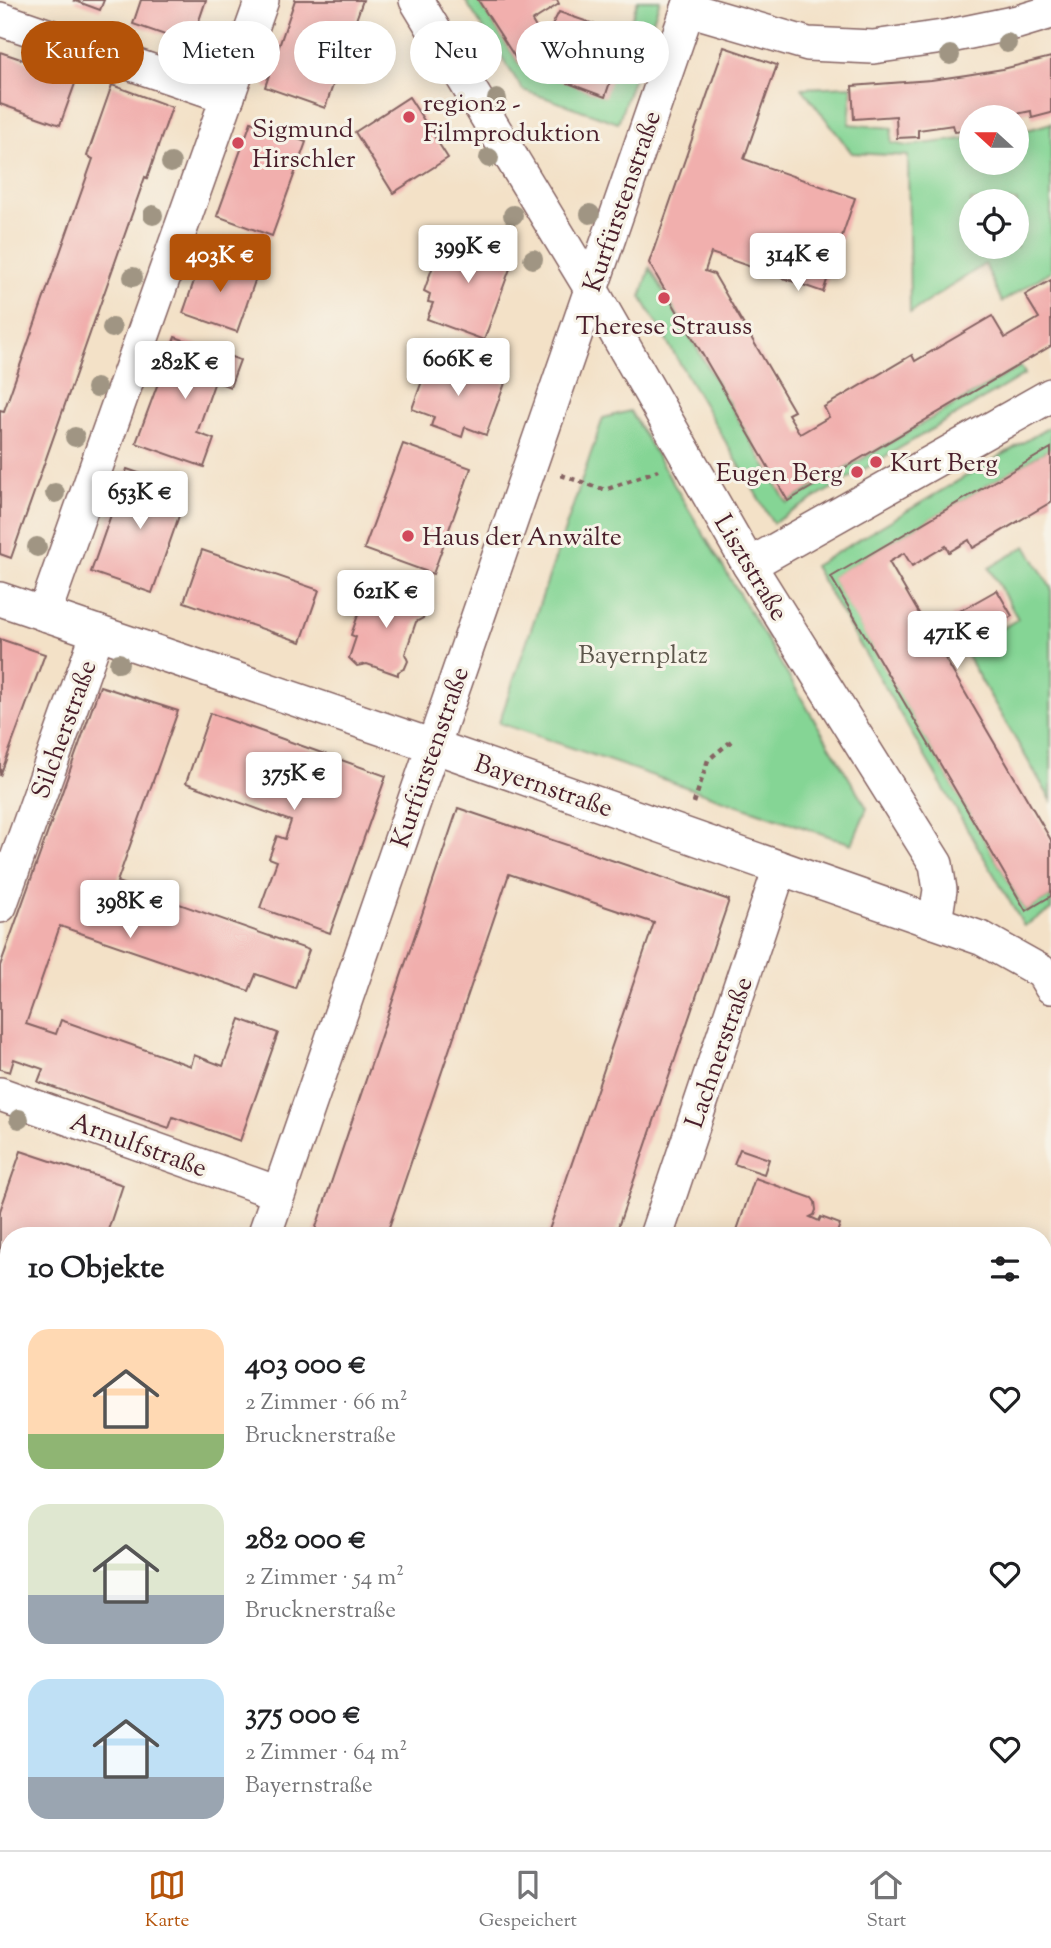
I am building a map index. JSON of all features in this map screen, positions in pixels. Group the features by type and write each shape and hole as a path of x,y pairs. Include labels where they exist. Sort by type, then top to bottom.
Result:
{"street":[{"path":"44,614 262,0"},
{"name":"Lisztstraße","path":"416,0 591,289 749,565 936,864 940,890 935,922"},
{"path":"689,4 808,44 873,47 950,36 1051,12"},
{"name":"Kurfürstenstraße","path":"267,1227 689,4"},
{"path":"0,19 228,97"},
{"path":"749,565 1051,395"},
{"name":"Bayernstraße","path":"0,599 433,746 983,939 1048,975"},
{"name":"Silcherstraße","path":"0,906 98,632"},
{"name":"Lachnerstraße","path":"659,1227 780,868"},
{"name":"Arnulfstraße","path":"0,1094 278,1193"}],"path":[{"path":"530,464 605,490 688,459"},
{"path":"683,834 708,760 734,739"}],"green space":[{"path":"465,0 478,0 492,21 479,21"},
{"path":"638,0 660,0 653,21 631,21"},
{"path":"502,37 516,59 516,79 502,57"},
{"path":"519,84 571,84 604,96 608,84 631,84 618,123 523,90"},
{"path":"852,86 849,124 892,128 891,143 907,146 959,140 959,175 1029,175 1029,129 1051,123 1051,271 1002,302 985,264 910,313 908,156 852,153 802,88"},
{"path":"650,268 787,503 1021,366 1025,374 773,523 641,297"},
{"name":"Bayernplatz","path":"630,411 867,808 852,844 499,723 603,418"},
{"path":"1051,426 1051,448 832,577 1026,911 1051,896 1051,910 1024,926 814,566"},
{"path":"1026,546 1051,588 1051,800 964,651 1018,619 989,568"}],"building":[{"path":"73,0 104,0 100,10"},
{"path":"141,0 206,0 199,21 158,21 158,33 144,28 144,21 134,21"},
{"path":"295,0 363,0 356,21 294,21 294,84 333,84 325,108 265,87 266,84 280,84 280,44"},
{"path":"478,0 557,0 559,4 532,21 516,21 516,59 502,37 502,21 492,21"},
{"path":"559,12 585,21 554,21"},
{"path":"724,47 777,65 744,159 855,198 823,292 711,253 705,271 714,274 794,411 788,414 800,434 829,417 824,407 912,355 915,361 992,316 1005,338 1039,318 1025,295 1051,280 1051,346 788,501 649,263"},
{"path":"0,52 21,59 21,84 75,84 60,125 0,104"},
{"path":"1051,57 1051,113 1032,118 1029,105 959,105 959,132 955,132 953,125 918,130 918,137 897,138 896,116 854,119 852,86 931,80 1003,69"},
{"path":"570,84 609,84 605,97"},
{"path":"112,85 172,107 11,558 0,554 0,410 4,411 93,159 87,156"},
{"path":"409,97 448,158 393,193 355,132"},
{"path":"251,122 306,142 272,236 217,216"},
{"path":"459,231 516,252 484,340 427,319 433,303 428,302 430,294 424,291 437,255 444,258 447,249 452,251"},
{"path":"203,255 257,275 237,332 183,313"},
{"path":"175,337 240,360 230,387 215,381 197,433 214,439 204,467 136,443"},
{"path":"431,356 505,383 486,435 465,427 462,437 431,426 434,417 412,409"},
{"path":"403,444 471,468 433,574 364,549"},
{"path":"1051,448 1051,502 973,548 969,540 949,552 946,546 912,566 904,553 889,562 1051,840 1051,896 1026,911 831,577"},
{"path":"127,469 188,490 152,593 91,572"},
{"path":"202,550 319,590 301,642 184,602"},
{"path":"374,584 424,601 423,618 416,622 405,654 408,661 398,675 367,664 357,666 349,658 356,637 351,635 362,604 367,605"},
{"path":"997,590 1012,616 967,643 951,616"},
{"path":"0,639 45,654 0,776"},
{"path":"100,686 178,711 117,882 309,950 295,988 256,974 249,991 60,926 26,1024 56,1034 61,1020 191,1066 194,1055 223,1066 240,1019 278,1033 240,1141 173,1117 169,1128 38,1082 43,1069 14,1059 10,1072 0,1069 0,966"},
{"path":"210,713 386,776 330,933 260,908 277,861 269,858 277,836 285,839 291,821 186,783"},
{"path":"458,808 729,900 618,1227 550,1227 654,923 509,874 389,1227 316,1227"},
{"path":"740,1149 769,1159 764,1174 734,1164"},
{"path":"21,1151 123,1185 109,1227 0,1227 0,1211"},
{"path":"755,1178 812,1198 816,1210 810,1217 819,1221 821,1217 840,1224 839,1227 738,1227"}],"place":[{"name":"region2 - Filmproduktion","path":"409,117"},
{"name":"Sigmund Hirschler","path":"238,143"},
{"name":"Therese Strauss","path":"664,298"},
{"name":"Kurt Berg","path":"876,462"},
{"name":"Eugen Berg","path":"857,472"},
{"name":"Haus der Anwälte","path":"408,536"}]}
